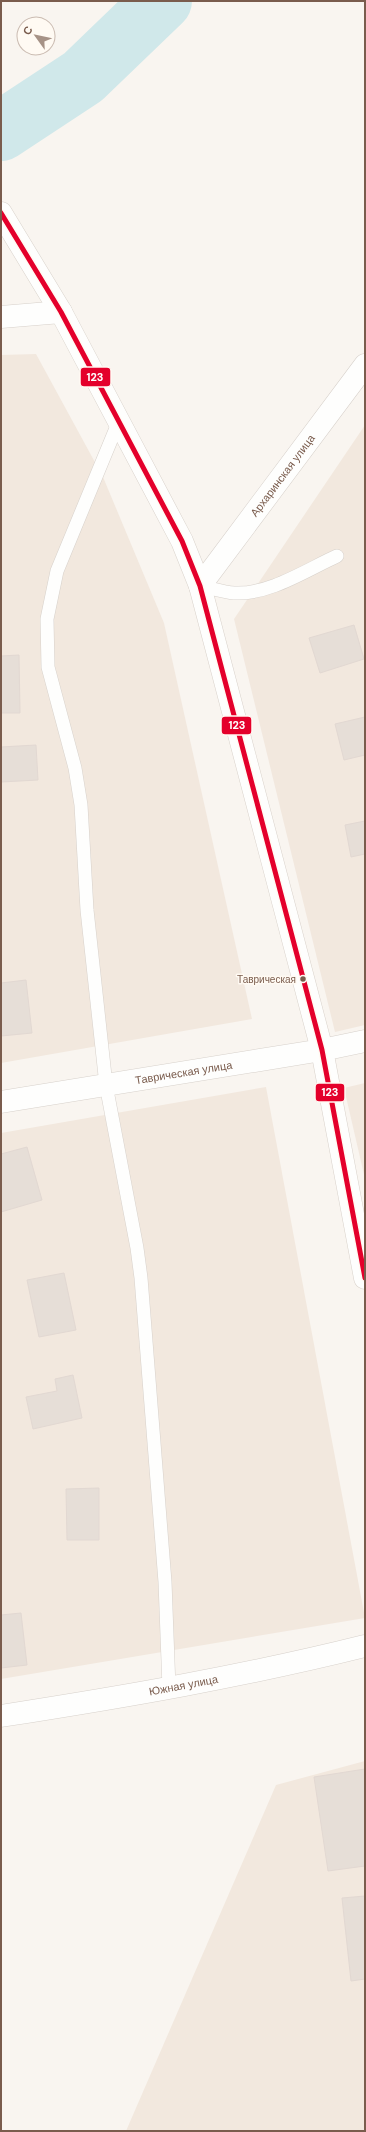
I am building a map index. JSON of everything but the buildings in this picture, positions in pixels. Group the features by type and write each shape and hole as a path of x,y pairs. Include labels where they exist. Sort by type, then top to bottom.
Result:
{"main road":[{"path":"1,213 61,312 182,541 200,586 322,1050 365,1278"},
{"path":"1,317 61,312"},
{"name":"Архаринская улица","path":"200,586 365,365"},
{"name":"Таврическая улица","path":"1,1102 322,1050 365,1041"},
{"name":"Южная улица","path":"1,1716 169,1688 231,1676 365,1646"}],"lane":[{"path":"119,421 57,571 47,619 48,666 75,768 81,804 87,910 106,1085 138,1248 165,1582 169,1688"},
{"path":"200,586 234,593 252,592 272,586 337,556"}],"shaded area":[{"path":"36,354 103,477 164,623 252,1019 1,1063 1,355"},
{"path":"365,425 365,1025 335,1032 234,619"},
{"path":"365,1083 365,1179 344,1088"},
{"path":"266,1087 365,1618 1,1679 1,1133"},
{"path":"365,1761 365,2131 126,2131 276,1785"}],"waterway":[{"path":"1,131 83,77 162,1"}],"transit line":[{"name":"123","path":"1,213 61,312 182,541 200,586 322,1050 365,1278"}],"place":[{"name":"Таврическая","path":"303,979"}]}
